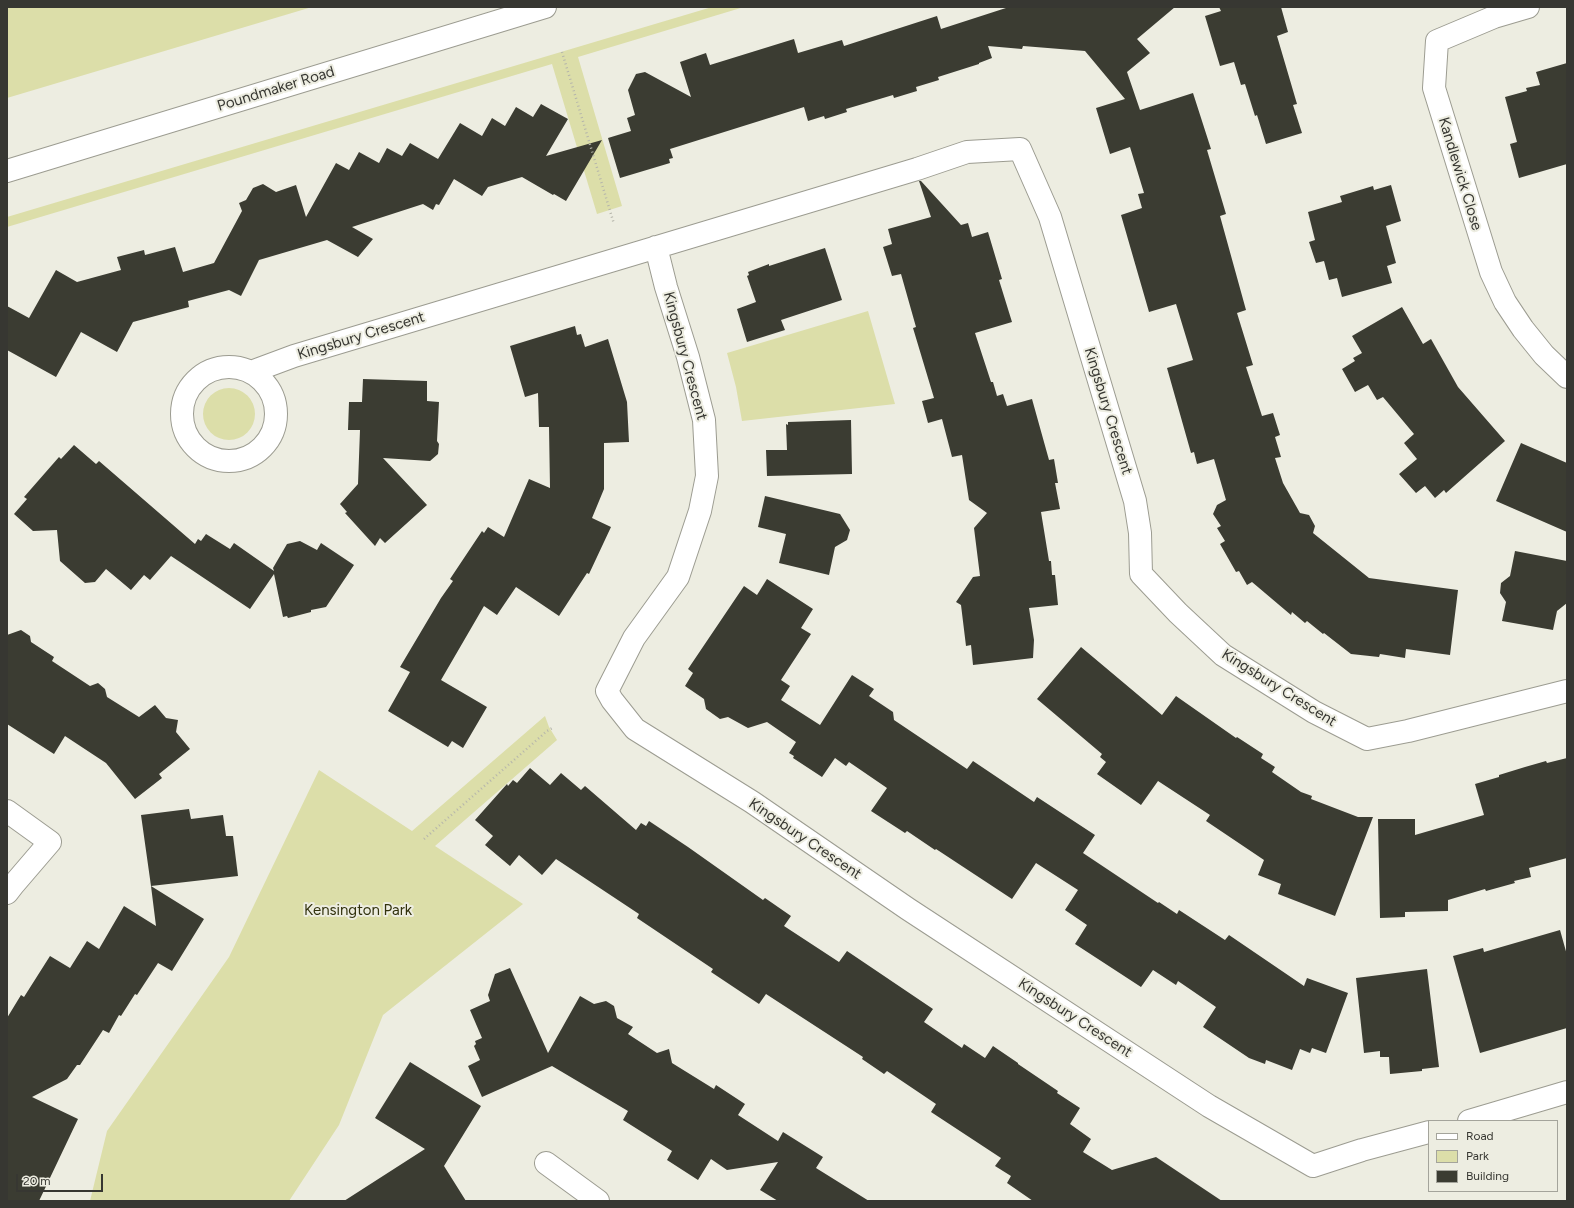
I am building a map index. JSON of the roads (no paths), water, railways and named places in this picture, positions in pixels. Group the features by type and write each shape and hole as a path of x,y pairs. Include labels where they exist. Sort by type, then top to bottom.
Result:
{"street":[{"name":"Poundmaker Road","path":"7,171 545,7"},
{"name":"Kandlewick Close","path":"1528,7 1494,17 1437,42 1434,88 1491,272 1505,302 1523,329 1544,355 1567,376"},
{"name":"Kingsbury Crescent","path":"251,372 294,356 917,170 967,152 1020,149 1050,217 1134,501 1140,533 1141,574 1178,613 1230,659 1314,712 1367,739 1408,731 1567,690"},
{"name":"Kingsbury Crescent","path":"656,247 666,286 688,357 704,420 707,476 700,511 678,577 634,638 607,691 612,700 635,729 752,802 908,909 1209,1106 1313,1166 1362,1150 1428,1132"},
{"path":"222,367 237,367 251,372 264,382 272,396 276,411 274,427 267,442 255,453 241,459 225,461 209,457 196,448 187,436 182,422 182,406 187,392 196,380 208,371 222,367"},
{"path":"7,811 50,842 7,893"},
{"path":"1473,1120 1567,1092"},
{"path":"546,1163 598,1201"}],"park label":[{"name":"Kensington Park","path":"358,911"}]}
